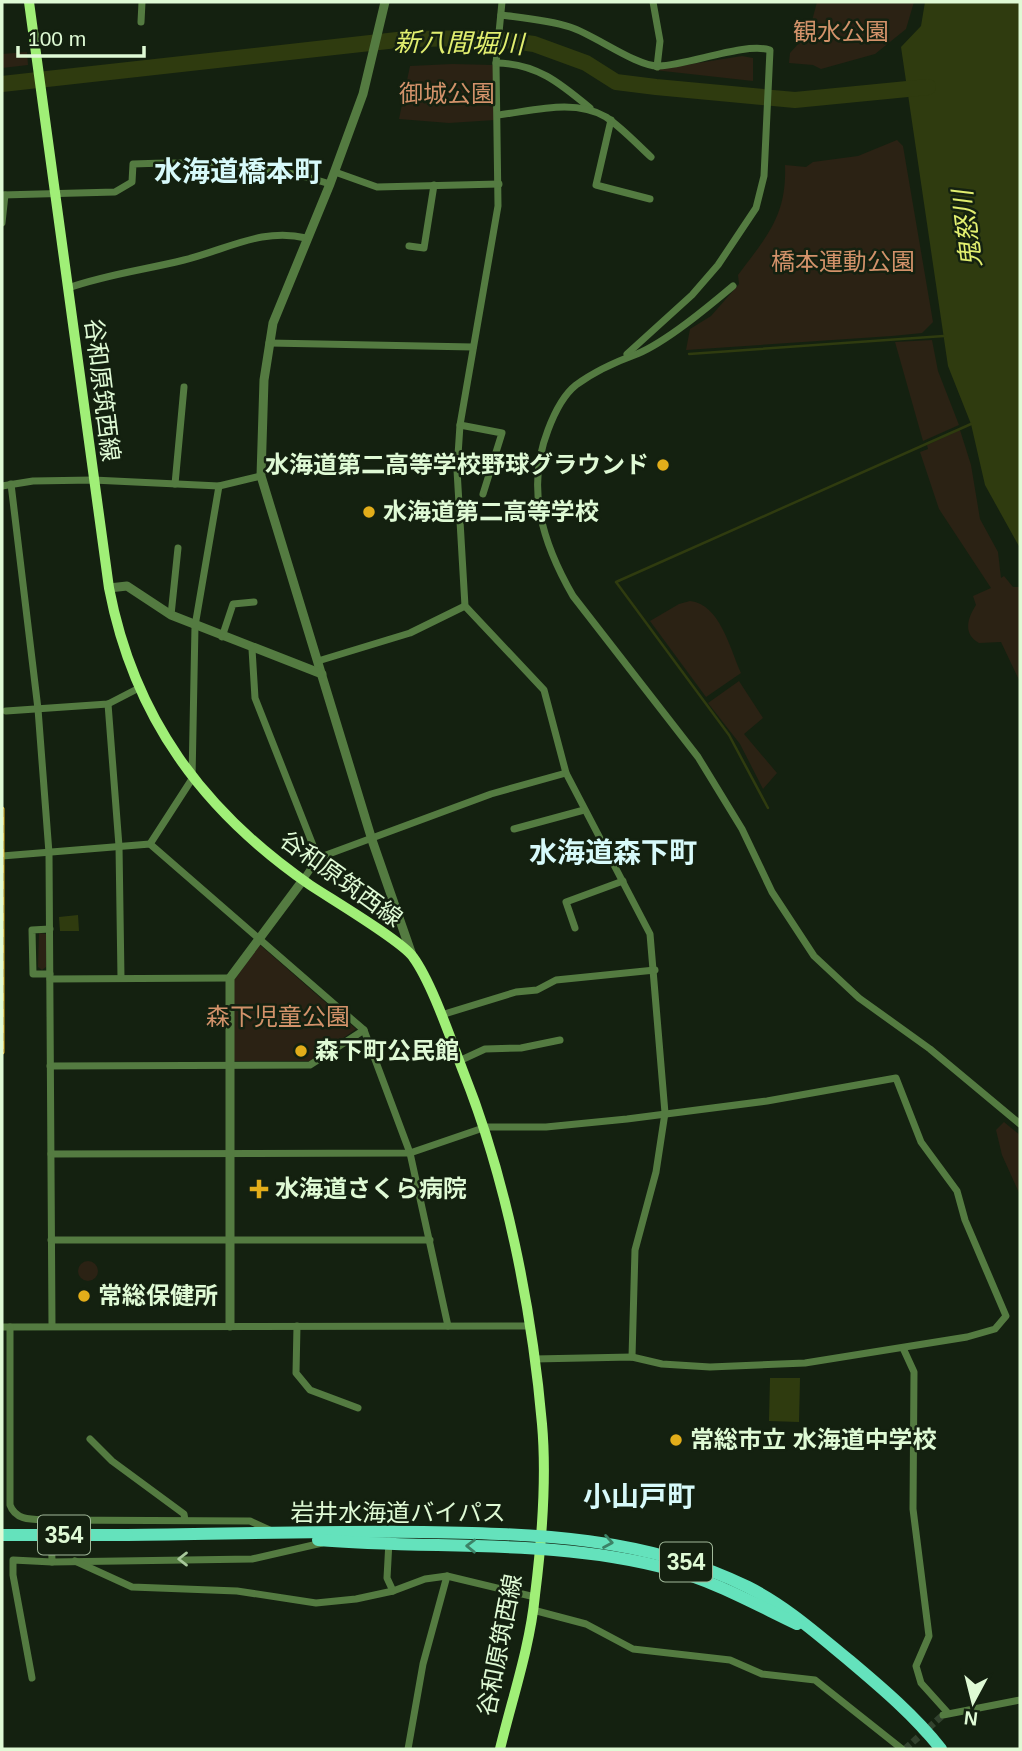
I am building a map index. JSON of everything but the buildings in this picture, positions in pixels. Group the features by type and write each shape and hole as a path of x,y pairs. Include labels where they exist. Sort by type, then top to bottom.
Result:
{"highway":[{"name":"岩井水海道バイパス","path":"255,1534 339,1541 389,1538"},
{"name":"岩井水海道バイパス","path":"2,1535 277,1534 540,1541"},
{"name":"354","path":"540,1541 635,1547 693,1564 781,1605 892,1698 941,1749"}],"main road":[{"name":"谷和原筑西線","path":"29,2 109,588 121,638 139,688 158,726 192,779 246,835 303,880 412,955 441,1015 486,1127 499,1174 528,1326 542,1423 540,1541 535,1597 500,1749"}],"street":[{"path":"141,22 142,2"},
{"path":"385,2 370,66 335,172 280,300 269,343 261,476 372,840 412,955"},
{"path":"502,2 496,62 499,184 489,274 460,425 457,488 465,606 544,690 566,774 650,934 665,1113 656,1172 635,1250 632,1356"},
{"path":"653,2 660,41 657,66"},
{"path":"500,17 570,27 609,44 631,59 657,66 764,48 770,50 762,192 744,228 692,295 624,356 574,387 554,415 545,438 535,491 542,528 559,572 573,596 698,757 742,829 772,892 814,956 859,998 930,1049 1020,1124"},
{"path":"496,62 517,63 544,73 590,109 611,120 651,158"},
{"path":"498,115 570,107 590,109"},
{"path":"611,120 596,185 650,199"},
{"path":"2,223 3,195 115,192 132,182 133,164 261,168 295,173 330,184"},
{"path":"335,172 377,187 499,184"},
{"path":"409,246 424,248 434,185"},
{"path":"68,288 112,273 207,254 254,237 279,233 306,238"},
{"path":"624,356 651,346 733,286"},
{"path":"269,343 473,347"},
{"path":"175,484 184,387"},
{"path":"460,425 502,433 483,494"},
{"path":"2,486 33,481 93,480 219,486 261,476"},
{"path":"11,485 38,709 49,853 52,1326"},
{"path":"150,844 192,779 195,626 219,486"},
{"path":"171,615 178,548"},
{"path":"109,588 127,586 171,615 195,626 321,674"},
{"path":"222,637 233,604 254,602"},
{"path":"318,661 410,633 465,606"},
{"path":"252,649 255,698 318,858"},
{"path":"6,710 108,704 139,688"},
{"path":"108,704 119,846 121,978"},
{"path":"230,1326 230,978 318,858 491,794 566,774"},
{"path":"514,829 584,810"},
{"path":"2,856 150,844 364,1030 411,1153 448,1326"},
{"path":"575,928 566,902 623,881"},
{"path":"50,929 32,930 33,974 121,978 230,978"},
{"path":"441,1015 516,992 537,990 556,980 654,970"},
{"path":"50,1066 310,1065 364,1030"},
{"path":"459,1061 485,1049 521,1048 560,1040"},
{"path":"51,1154 411,1153 486,1127 571,1125 767,1101 897,1078 921,1142 957,1191 965,1220 1006,1316 1002,1324 982,1334 804,1363 710,1367 669,1365 632,1356 533,1359"},
{"path":"51,1240 430,1240"},
{"path":"297,1326 296,1373 310,1390 358,1408"},
{"path":"277,1534 250,1521 18,1518 10,1505 6,1327 528,1326"},
{"path":"903,1348 914,1372 913,1509 929,1636 916,1666 922,1683 945,1714 1020,1700"},
{"path":"90,1439 112,1461 184,1514 185,1520"},
{"path":"51,1520 52,1562"},
{"path":"389,1538 387,1578 393,1591"},
{"path":"32,1678 13,1576 13,1560 52,1562 252,1559 314,1543 339,1541"},
{"path":"75,1561 125,1584 145,1589 237,1591 316,1603 356,1599 393,1591 425,1579 447,1576 535,1597"},
{"path":"408,1749 423,1664 447,1576"},
{"path":"533,1610 586,1624 634,1649 730,1660 762,1674 816,1680 902,1749"}],"green space":[{"name":"観水公園","path":"817,2 914,2 906,29 875,54 821,69 813,65 789,63 790,53 809,32"},
{"path":"27,52 28,65 2,68 2,54"},
{"path":"742,56 753,58 753,81 654,70"},
{"name":"御城公園","path":"493,65 495,120 449,123 399,119 410,66"},
{"name":"橋本運動公園","path":"897,140 903,146 933,322 922,333 686,350 690,329 711,316 739,284 738,275 773,224 783,198 785,165 806,167 813,162 858,156"},
{"path":"932,340 938,371 959,425 923,441 895,342"},
{"path":"960,430 971,465 980,519 998,552 1001,578 1004,576 1013,587 1020,587 1020,682 1001,642 979,643 969,631 970,616 976,605 973,596 991,588 939,509 920,452 928,449 927,445"},
{"path":"690,601 709,610 716,619 723,629 741,673 706,697 650,621 679,604"},
{"path":"739,681 763,718 744,734 777,773 763,789 740,744 708,703"},
{"path":"39,933 46,934 46,967 42,970 38,967"},
{"name":"森下児童公園","path":"260,945 356,1029 311,1061 234,1061 234,980"},
{"path":"1004,1122 1020,1135 1020,1195 1002,1155 996,1130"},
{"path":"88,1261 95,1264 98,1271 95,1278 88,1281 81,1278 78,1271 81,1264"}],"water":[{"name":"鬼怒川","path":"925,2 1020,2 1020,548 985,485 971,424 948,366 901,47 921,26"},
{"path":"78,915 79,931 60,931 59,917"},
{"path":"770,1378 800,1378 799,1422 769,1421"}],"waterway":[{"name":"新八間堀川","path":"2,84 406,39 490,38 534,44 586,63 616,82 656,87 795,100 928,87"},
{"path":"689,354 944,336"},
{"path":"768,808 729,735 616,582 971,424"}],"tunnel":[{"path":"905,1749 943,1715"}],"railway":[{"path":"2,809 2,1052"}],"place":[{"name":"水海道第二高等学校野球グラウンド","path":"663,465"},
{"name":"水海道第二高等学校","path":"369,512"},
{"name":"森下町公民館","path":"301,1051"},
{"name":"水海道さくら病院","path":"259,1189"},
{"name":"常総保健所","path":"84,1296"},
{"name":"常総市立 水海道中学校","path":"676,1440"}],"district":[{"name":"水海道橋本町","path":"238,171"},
{"name":"水海道森下町","path":"613,852"},
{"name":"小山戸町","path":"639,1496"}]}
